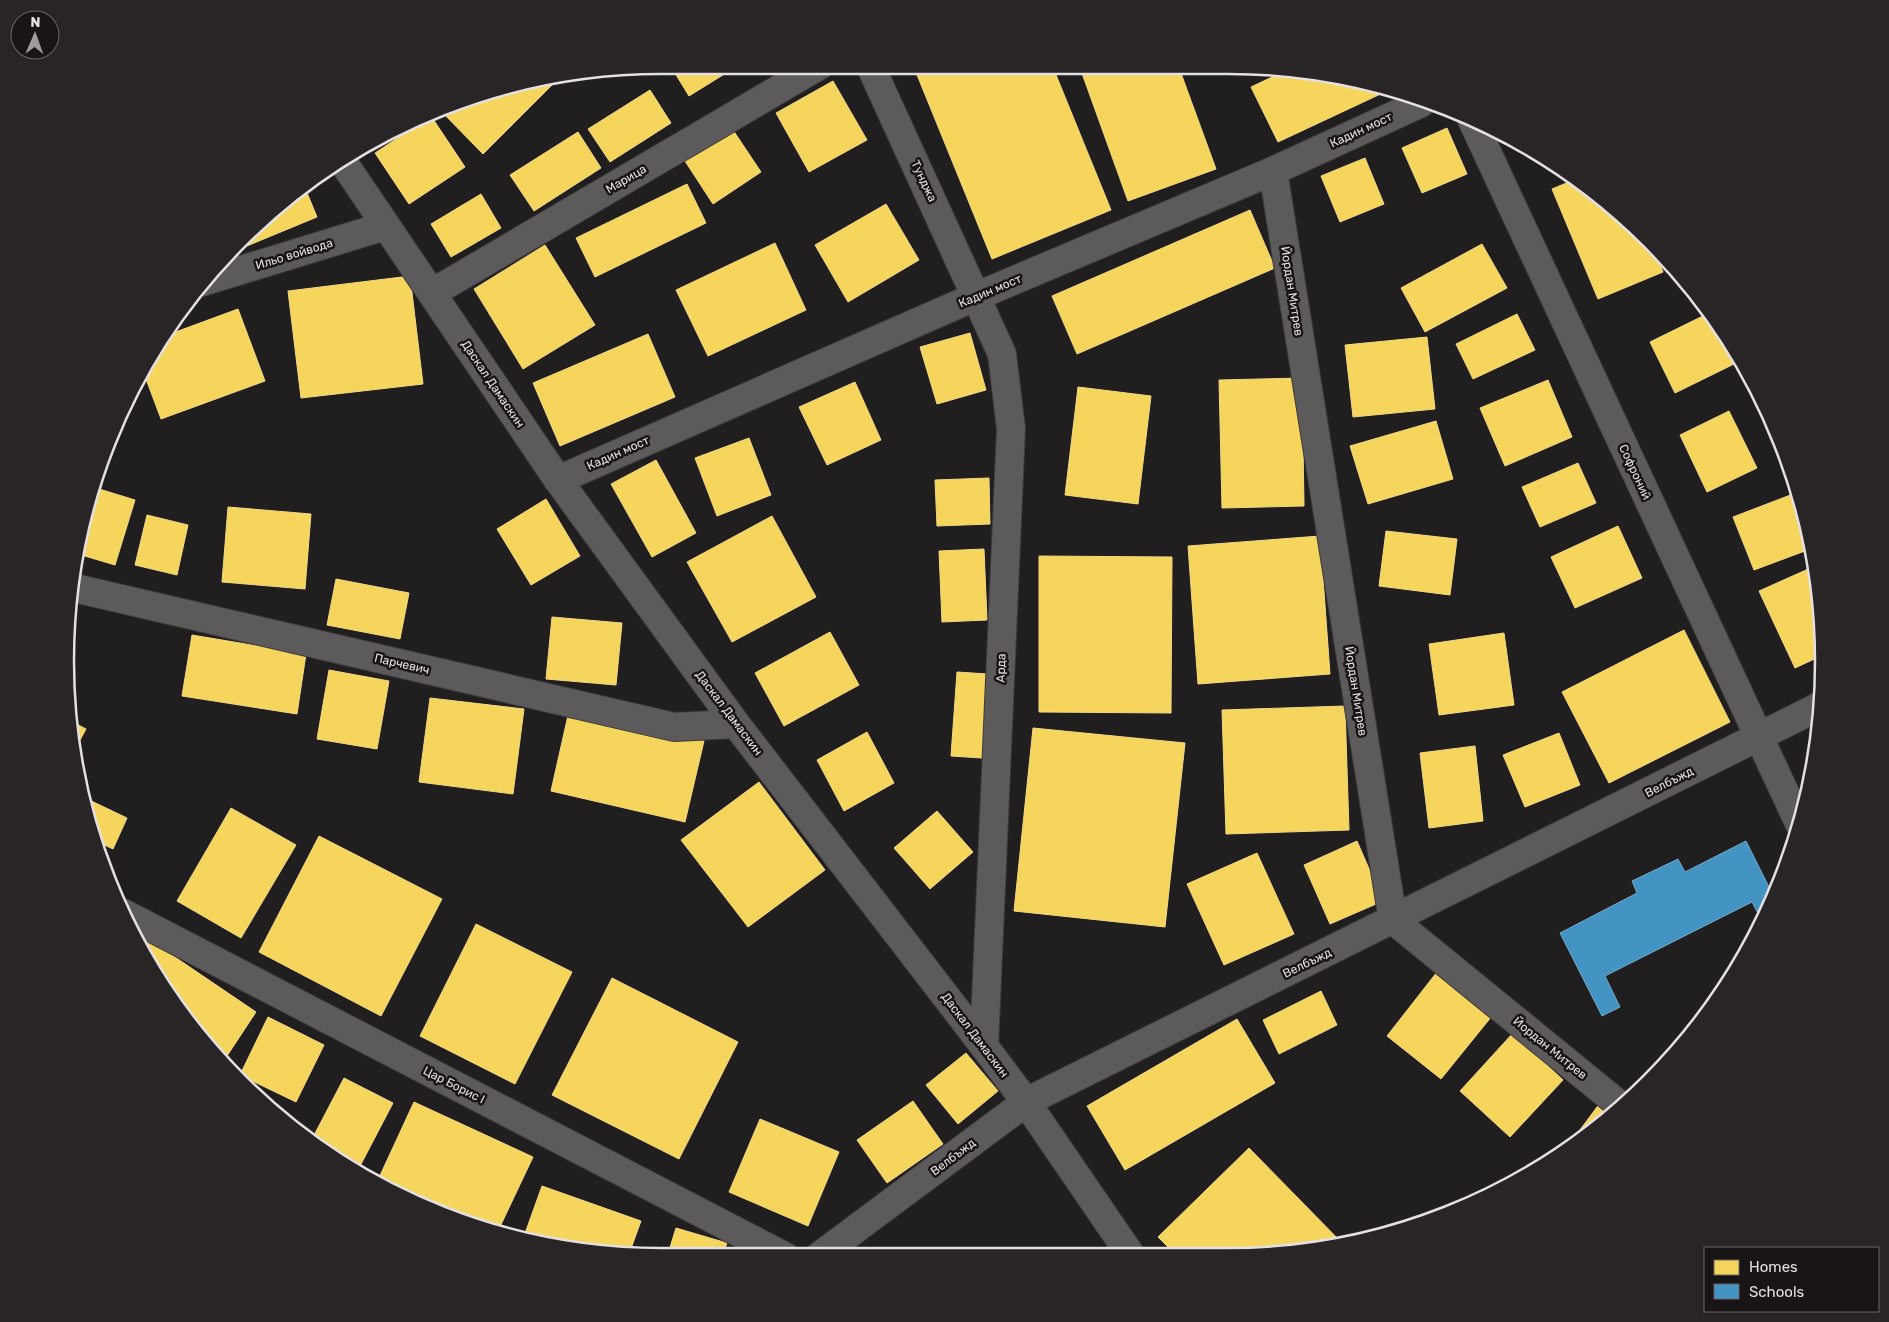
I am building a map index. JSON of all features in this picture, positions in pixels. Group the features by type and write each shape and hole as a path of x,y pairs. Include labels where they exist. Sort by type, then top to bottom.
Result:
{"street":[{"name":"Марица","path":"432,292 805,74"},
{"name":"Тунджа","path":"874,74 977,296"},
{"name":"Кадин мост","path":"558,480 977,296 1273,171 1417,105"},
{"name":"Софроний","path":"1476,128 1795,814"},
{"name":"Даскал Дамаскин","path":"346,166 558,480 736,724 1026,1102 1126,1248"},
{"name":"Йордан Митрев","path":"1273,171 1393,920 1616,1102"},
{"name":"Ильо войвода","path":"216,278 386,226"},
{"name":"Арда","path":"977,296 1002,354 1011,428 984,1046"},
{"name":"Парчевич","path":"78,589 674,727 736,724"},
{"name":"Велбъжд","path":"830,1248 1026,1102 1813,710"},
{"name":"Цар Борис I","path":"133,918 762,1248"}],"building: Homes":[{"path":"676,74 724,74 689,96"},
{"path":"917,74 1056,74 1111,210 992,259"},
{"path":"1082,74 1181,74 1216,169 1128,201"},
{"path":"1275,76 1343,85 1380,94 1278,142 1251,87"},
{"path":"833,81 867,140 809,172 776,113"},
{"path":"553,84 553,84 483,154 445,115 509,94"},
{"path":"650,90 671,123 610,162 588,129"},
{"path":"433,119 465,167 409,204 375,153 410,130"},
{"path":"731,127 761,172 713,204 683,158"},
{"path":"1447,128 1467,174 1422,193 1402,148"},
{"path":"578,132 601,168 534,211 510,175"},
{"path":"1365,158 1384,204 1340,222 1321,176"},
{"path":"1567,183 1585,195 1615,219 1643,246 1659,263 1663,272 1598,299 1552,189"},
{"path":"687,184 706,223 595,277 576,238"},
{"path":"307,193 317,217 245,247 274,219"},
{"path":"481,194 501,228 451,257 431,224"},
{"path":"886,204 919,260 848,302 815,245"},
{"path":"1250,210 1275,268 1077,354 1052,296"},
{"path":"775,243 806,310 708,356 676,290"},
{"path":"1482,244 1507,288 1425,332 1401,288"},
{"path":"545,245 595,325 523,369 474,289"},
{"path":"410,276 423,384 301,398 288,291"},
{"path":"238,309 265,381 161,419 146,379 175,332"},
{"path":"1517,314 1535,350 1473,379 1456,344"},
{"path":"1703,316 1734,364 1675,393 1650,342"},
{"path":"970,333 986,390 937,404 920,347"},
{"path":"648,334 675,397 560,446 533,383"},
{"path":"1427,337 1435,409 1353,417 1345,345"},
{"path":"1302,378 1304,506 1222,508 1219,380"},
{"path":"1548,380 1572,437 1505,466 1480,408"},
{"path":"855,382 881,440 827,465 799,407"},
{"path":"1078,387 1151,396 1138,504 1065,495"},
{"path":"1729,411 1757,468 1707,492 1680,435"},
{"path":"1436,421 1453,479 1368,504 1350,446"},
{"path":"749,438 771,495 717,516 695,458"},
{"path":"656,460 696,533 652,557 611,484"},
{"path":"1578,463 1596,503 1540,527 1522,487"},
{"path":"989,478 990,524 937,526 935,480"},
{"path":"100,489 135,500 115,565 83,556"},
{"path":"1791,495 1805,551 1754,570 1733,517"},
{"path":"546,499 580,556 531,585 497,529"},
{"path":"228,507 311,514 305,589 222,582"},
{"path":"147,515 188,525 177,575 135,565"},
{"path":"772,516 816,597 732,642 687,562"},
{"path":"1618,526 1642,578 1575,608 1551,557"},
{"path":"1386,531 1457,539 1450,595 1379,586"},
{"path":"1320,536 1330,674 1198,684 1188,546"},
{"path":"984,549 987,620 942,622 939,551"},
{"path":"1039,556 1172,557 1171,713 1039,712"},
{"path":"1808,569 1814,623 1815,659 1795,668 1759,591"},
{"path":"336,579 409,593 400,639 327,625"},
{"path":"552,617 622,623 616,685 546,679"},
{"path":"1684,630 1730,722 1609,783 1562,692"},
{"path":"830,632 859,685 784,726 755,673"},
{"path":"1504,633 1514,705 1439,715 1429,644"},
{"path":"192,635 306,654 297,714 182,696"},
{"path":"329,670 389,681 377,749 317,739"},
{"path":"957,672 988,674 982,758 951,756"},
{"path":"430,698 524,709 513,794 419,782"},
{"path":"1345,706 1349,830 1226,834 1222,710"},
{"path":"569,711 704,741 685,822 551,791"},
{"path":"78,725 86,729 79,741"},
{"path":"1033,728 1185,743 1165,927 1014,911"},
{"path":"867,732 894,783 844,811 817,760"},
{"path":"1559,733 1580,785 1525,807 1503,755"},
{"path":"1475,746 1483,821 1429,828 1420,753"},
{"path":"759,782 825,870 748,927 681,840"},
{"path":"91,801 127,818 113,849 103,845"},
{"path":"231,808 296,845 241,938 177,901"},
{"path":"937,811 973,852 930,889 894,848"},
{"path":"319,836 442,899 381,1016 259,952"},
{"path":"1357,841 1383,901 1330,924 1304,865"},
{"path":"1257,853 1294,934 1224,965 1187,884"},
{"path":"476,924 572,972 515,1084 420,1036"},
{"path":"141,934 256,1012 227,1056 195,1018 173,987"},
{"path":"1437,972 1492,1016 1441,1079 1387,1036"},
{"path":"612,978 738,1042 679,1159 552,1095"},
{"path":"1321,991 1337,1025 1279,1054 1263,1020"},
{"path":"268,1017 324,1045 296,1102 250,1080 242,1072"},
{"path":"1237,1019 1275,1083 1125,1170 1087,1106"},
{"path":"1513,1033 1563,1080 1510,1137 1460,1091"},
{"path":"966,1053 998,1091 958,1124 926,1085"},
{"path":"344,1078 393,1103 360,1166 314,1134"},
{"path":"913,1101 943,1144 887,1183 857,1140"},
{"path":"414,1102 533,1157 501,1226 436,1204 379,1177"},
{"path":"1600,1103 1608,1109 1585,1127 1579,1131"},
{"path":"760,1119 839,1152 808,1226 729,1192"},
{"path":"1249,1148 1337,1238 1266,1247 1169,1248 1158,1237"},
{"path":"542,1186 641,1221 631,1247 584,1243 526,1232"},
{"path":"676,1228 727,1243 725,1248 670,1248"}],"building: Schools":[{"path":"1746,841 1770,889 1758,914 1752,902 1605,976 1620,1007 1602,1016 1560,933 1637,893 1632,881 1678,859 1685,872"}]}
